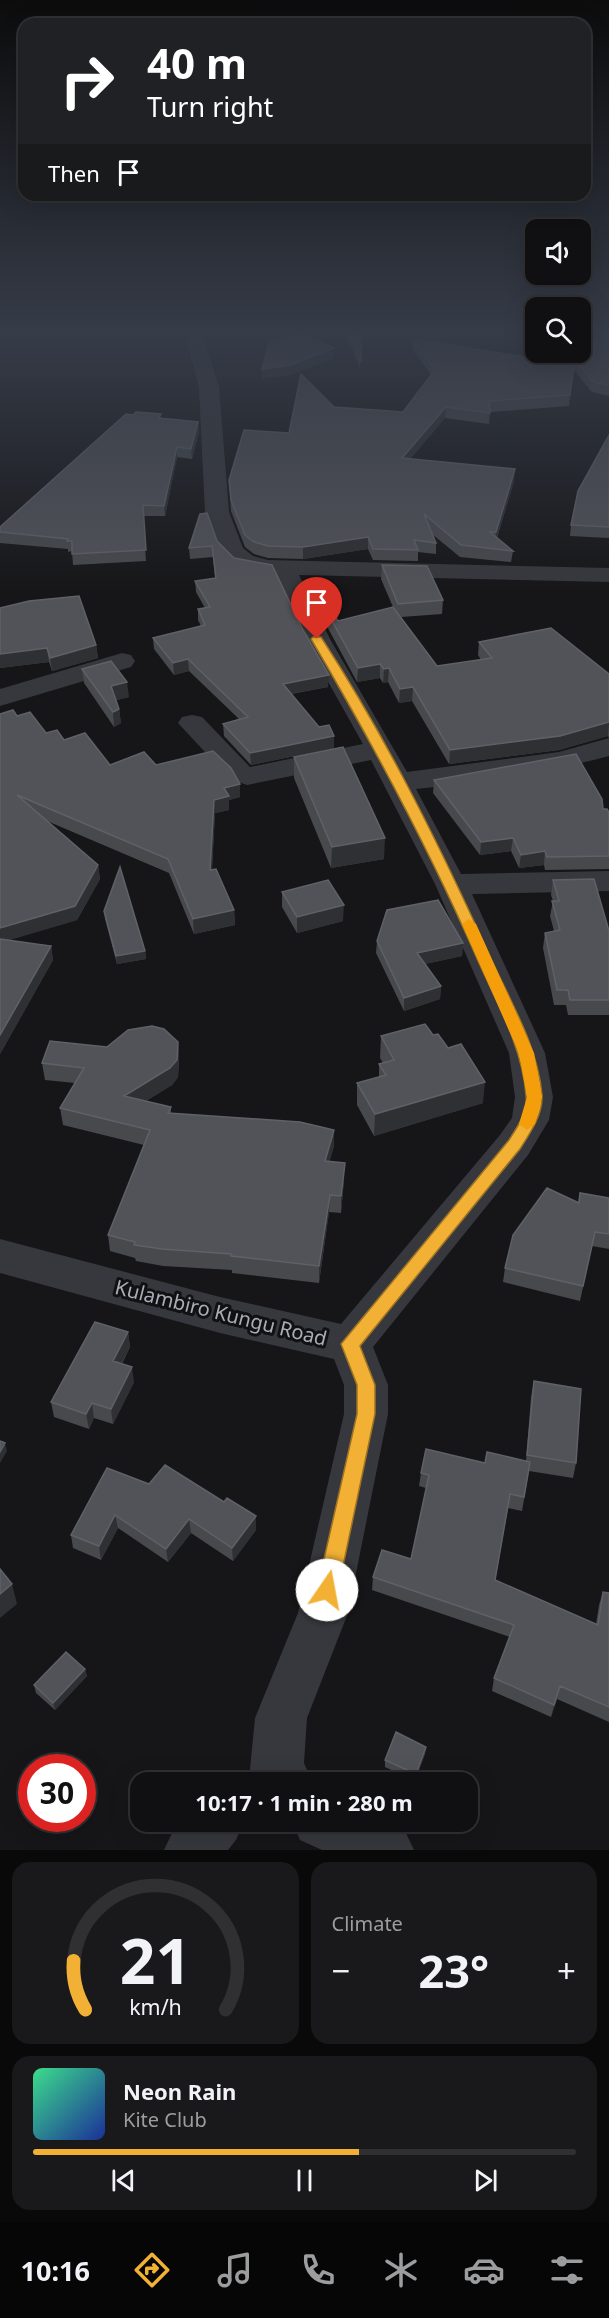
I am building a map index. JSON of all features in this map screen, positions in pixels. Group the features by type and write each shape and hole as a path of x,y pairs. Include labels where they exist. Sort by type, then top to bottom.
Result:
{"street":[{"path":"211,421 217,512 232,551 253,565 609,575"},
{"path":"283,567 317,639 380,749 451,884 527,1053 534,1097 530,1120 514,1144 350,1344"},
{"path":"0,698 122,661"},
{"path":"192,723 240,773 247,776 380,749"},
{"path":"397,782 481,773 561,760 609,747"},
{"path":"451,884 609,881"},
{"name":"Kulambiro Kungu Road","path":"0,1257 220,1315 350,1344 366,1385 366,1414 323,1613 281,1718 275,1772"},
{"path":"192,1850 208,1832"},
{"path":"344,1832 386,1850"}],"building":[{"path":"118,421 198,422 191,449 177,447 164,506 143,505 146,550 72,554 72,541 67,541 68,539 0,532 0,527"},
{"path":"291,421 434,421 402,458 515,469 496,532 490,532 513,551 461,545 424,514 436,543 414,540 418,550 373,549 368,537 303,547 268,546 254,542 245,535 231,500 229,480 244,430 289,433"},
{"path":"609,435 609,527 571,525 578,491"},
{"path":"207,513 217,541 234,558 272,565 302,628 329,675 283,684 319,727 329,725 334,736 250,753 223,724 248,717 188,659 173,663 153,638 205,625 198,609 210,607 195,581 216,578 212,546 189,548 200,514"},
{"path":"382,565 427,566 443,600 398,604"},
{"path":"316,592 322,592 338,621 393,607 437,666 492,658 479,642 551,628 609,674 609,722 560,736 450,750 413,687 400,689 389,668 384,669 380,664 358,668"},
{"path":"79,596 96,645 50,658 47,648 0,654 0,608 29,601"},
{"path":"111,661 127,682 111,686 119,709 113,712 82,669"},
{"path":"13,710 17,716 30,712 46,733 57,730 64,740 85,733 110,765 144,752 156,765 213,751 231,768 240,784 224,788 229,796 214,800 210,870 216,869 234,910 193,919 168,859 17,795 98,865 75,906 0,928 0,714"},
{"path":"343,747 385,838 332,847 294,757"},
{"path":"576,754 602,799 603,809 609,812 609,856 547,857 545,851 521,855 513,838 481,842 434,780"},
{"path":"120,867 145,951 116,956 104,911"},
{"path":"594,879 609,931 609,1000 570,1000 568,990 557,990 545,933 560,930 552,901 559,901 553,880"},
{"path":"328,880 344,905 297,917 282,892"},
{"path":"438,900 463,943 417,953 441,986 404,998 377,941 387,910"},
{"path":"0,939 51,946 0,1035"},
{"path":"425,1024 433,1035 438,1034 448,1048 461,1044 485,1082 375,1114 357,1083 386,1075 379,1064 394,1060 381,1036"},
{"path":"152,1026 164,1029 178,1042 177,1060 170,1068 124,1096 171,1107 168,1113 300,1122 334,1130 325,1161 345,1163 341,1196 330,1195 319,1266 231,1256 231,1254 134,1245 135,1242 108,1235 150,1130 60,1108 84,1068 42,1063 50,1041 107,1047 128,1030"},
{"path":"547,1188 579,1203 580,1193 609,1198 609,1234 595,1232 583,1286 505,1268 513,1235"},
{"path":"95,1322 128,1332 113,1361 132,1367 111,1409 92,1403 86,1414 51,1402"},
{"path":"534,1381 581,1389 576,1463 527,1455"},
{"path":"0,1441 5,1443 0,1452"},
{"path":"426,1449 485,1463 487,1452 530,1462 524,1497 510,1494 495,1580 598,1625 603,1592 609,1593 609,1707 560,1686 554,1705 494,1678 514,1625 373,1577 382,1550 411,1559 429,1475 421,1473"},
{"path":"165,1465 224,1502 227,1498 256,1516 232,1548 189,1519 166,1549 115,1515 99,1546 71,1535 107,1468 149,1484"},
{"path":"0,1569 12,1584 0,1594"},
{"path":"66,1652 85,1669 53,1703 34,1685"},
{"path":"396,1732 426,1747 417,1772 412,1772 385,1760"}],"slow traffic":[{"path":"469,924 527,1053 534,1097 530,1120 527,1124"}],"route":[{"path":"317,639 364,719 451,884 527,1053 534,1097 530,1120 514,1144 350,1344 359,1362 366,1385 366,1414 327,1590"}]}
